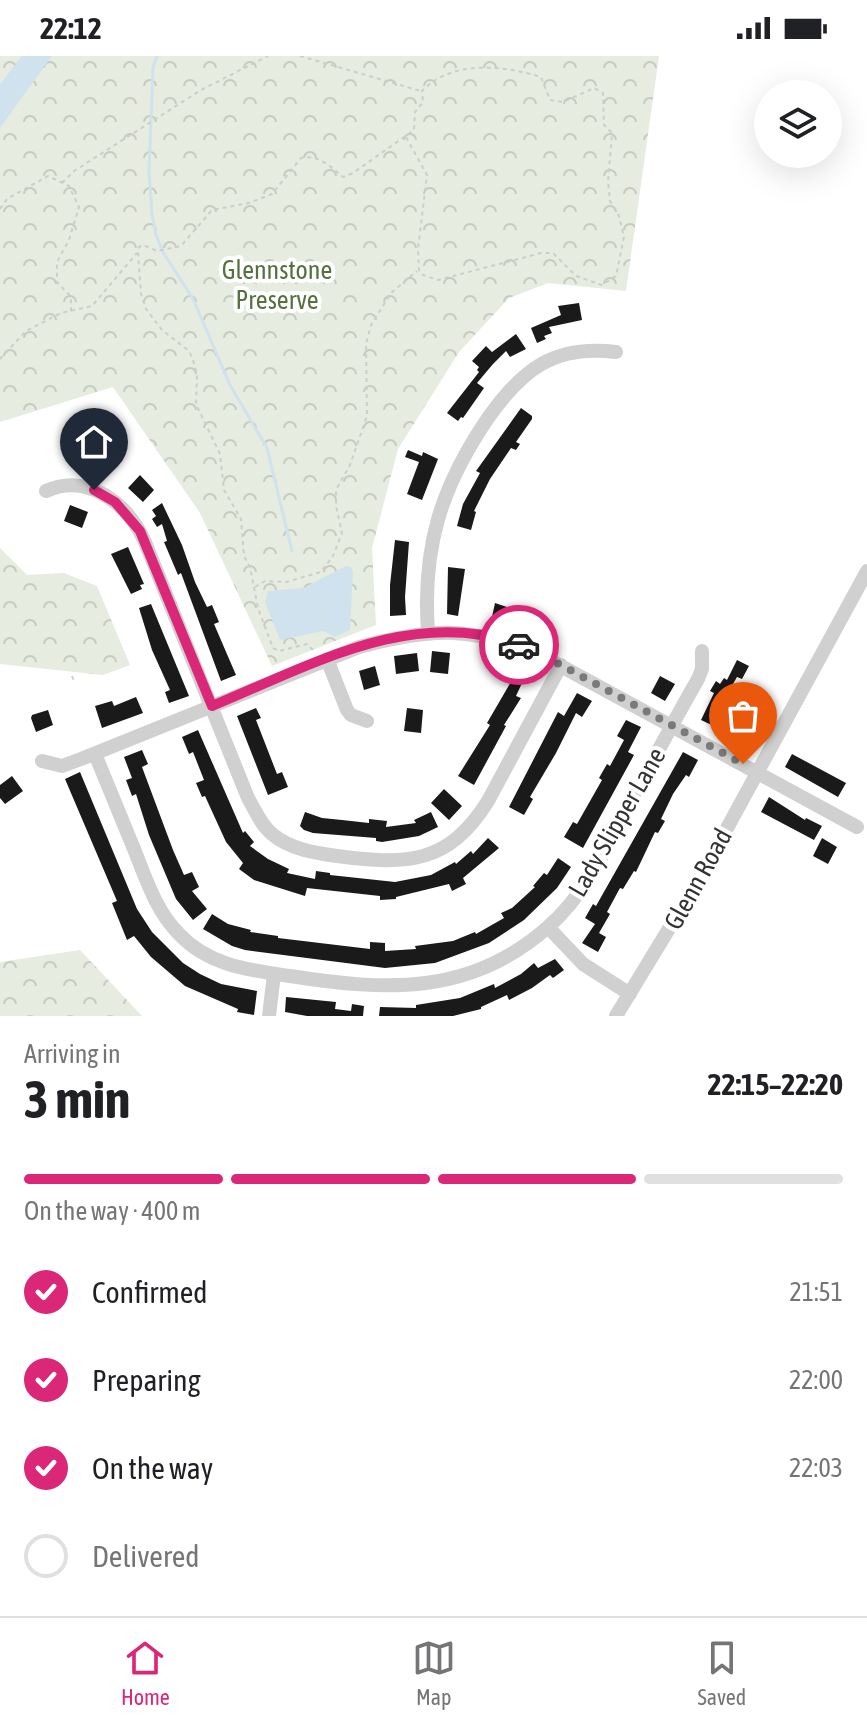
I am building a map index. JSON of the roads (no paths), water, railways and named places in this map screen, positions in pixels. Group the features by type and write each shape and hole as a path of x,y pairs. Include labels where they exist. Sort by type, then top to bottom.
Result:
{"street":[{"path":"428,632 426,582 433,536 448,487 468,448 504,396 538,365 551,358 579,351 616,352"},
{"path":"46,491 61,484 80,485 115,502 134,522 145,542 248,798 271,833 304,850 389,862 423,856 443,848 477,819 561,665"},
{"name":"Glenn Road","path":"616,1016 701,876 867,571"},
{"path":"42,761 62,766 321,658 407,634 428,632 489,637 537,653 857,827"},
{"name":"Lady Slipper Lane","path":"95,754 153,895 171,926 191,945 214,959 246,970 377,987 432,983 480,969 517,949 548,927 577,895 698,679 702,669 702,651"},
{"path":"321,658 347,710 351,715 367,721"},
{"path":"548,927 583,964 630,994"},
{"path":"269,1016 274,974"}],"water":[{"path":"22,56 52,56 0,128 0,84"},
{"path":"346,566 353,571 350,630 335,637 323,631 280,640 265,602 268,591 303,588"}],"waterway":[{"path":"157,56 153,67 149,172 156,235 163,252 193,299 230,385 267,448 292,551"}],"park label":[{"name":"Glennstone Preserve","path":"277,285"}]}
